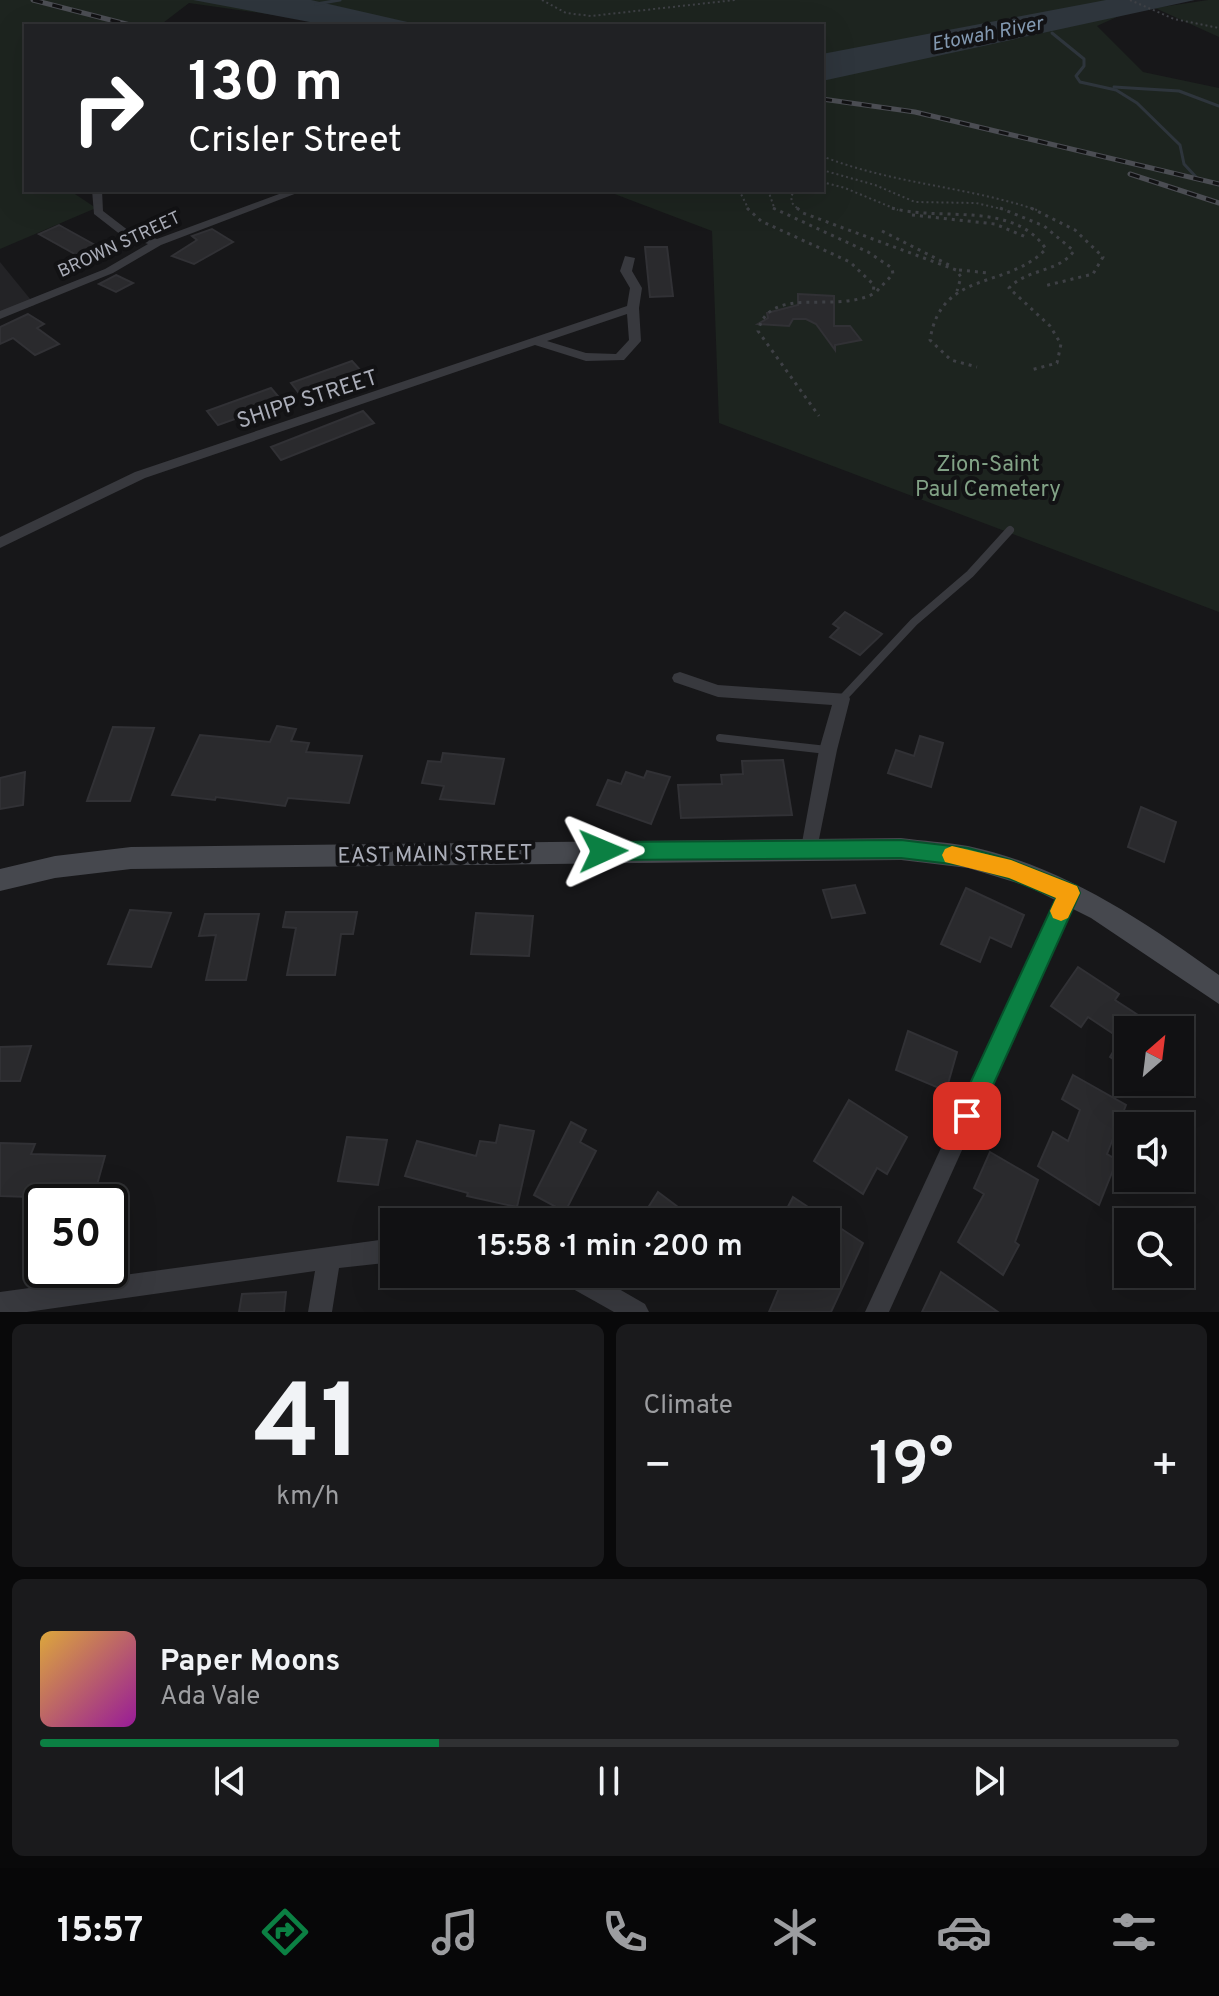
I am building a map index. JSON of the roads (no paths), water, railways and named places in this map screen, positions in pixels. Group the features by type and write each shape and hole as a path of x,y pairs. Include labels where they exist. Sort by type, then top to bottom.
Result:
{"main road":[{"name":"EAST MAIN STREET","path":"0,880 55,867 131,858 901,849 968,857 1011,869 1069,893 1113,918 1219,991"}],"street":[{"path":"97,192 98,212 125,233 157,243"},
{"name":"BROWN STREET","path":"0,315 109,271 157,243 295,192"},
{"path":"533,340 555,350 598,360 620,357 635,341 633,308 636,288 626,271 629,258"},
{"name":"SHIPP STREET","path":"0,543 140,475 633,308"},
{"path":"680,678 718,691 842,699 828,750 810,848"},
{"path":"877,1312 1069,893"},
{"path":"0,1304 380,1252"},
{"path":"320,1312 329,1257"},
{"path":"595,1288 637,1312"}],"lane":[{"path":"842,699 914,622 970,574 1010,530"},
{"path":"720,738 828,750"}],"water":[{"path":"193,0 311,0 416,24 320,24"},
{"name":"Etowah River","path":"1106,0 1195,0 824,81 824,54"}],"waterway":[{"path":"316,4 340,0"},
{"path":"1052,33 1084,59 1084,66 1076,76 1080,82 1116,90 1137,103 1180,145 1184,164 1196,177"},
{"path":"1114,87 1179,91 1219,106"}],"railway":[{"path":"33,0 126,24"},
{"path":"824,99 915,112 1219,184"},
{"path":"1130,174 1219,203"}],"park label":[{"name":"Zion-Saint Paul Cemetery","path":"988,476"}]}
